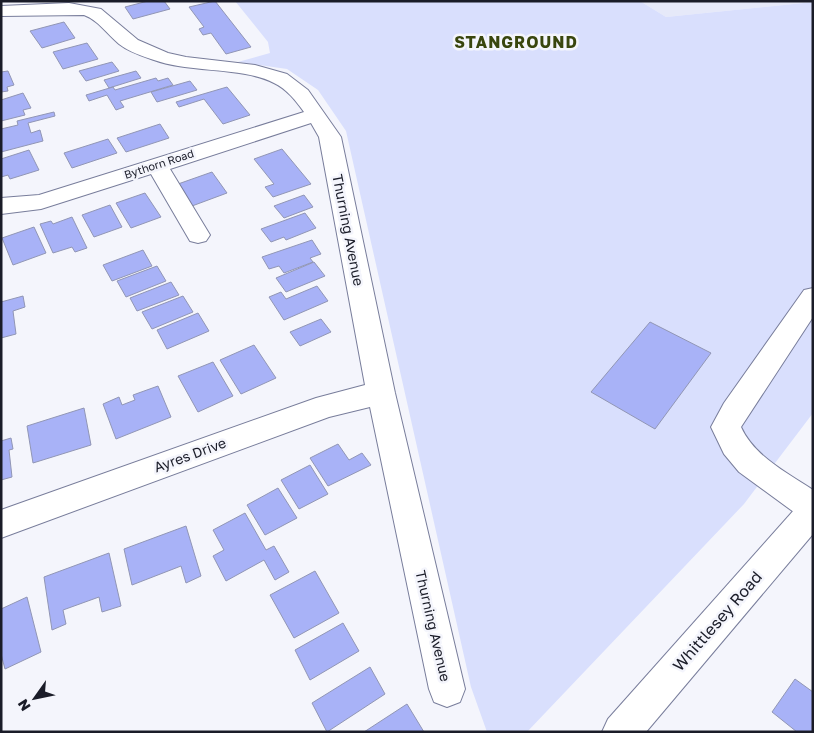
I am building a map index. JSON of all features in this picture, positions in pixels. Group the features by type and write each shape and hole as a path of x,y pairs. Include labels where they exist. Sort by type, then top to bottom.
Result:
{"street":[{"path":"1,11 88,9 108,1"},
{"name":"Thurning Avenue","path":"88,9 102,16 116,33 136,46 161,56 184,62 271,74 289,83 316,115 330,137 381,393 447,689"},
{"name":"Bythorn Road","path":"1,206 41,202 316,115"},
{"path":"157,165 198,235"},
{"path":"813,297 734,411 726,427 734,445 750,463 813,509"},
{"name":"Ayres Drive","path":"1,524 326,406 381,393"},
{"name":"Whittlesey Road","path":"621,732 813,509"}],"shaded area":[{"path":"235,1 640,1 666,17 813,2 813,413 744,504 527,732 487,732 471,687 346,131 318,90 287,69 238,62 270,53 268,42"},
{"path":"640,1 813,1 813,2 666,17"}],"building":[{"path":"148,1 164,1 170,9 133,19 125,7"},
{"path":"215,1 251,47 226,54 211,33 203,35 199,29 204,27 189,7"},
{"path":"64,22 75,38 42,48 30,31"},
{"path":"87,43 98,59 63,69 53,52"},
{"path":"112,62 119,71 86,81 79,71"},
{"path":"8,71 14,85 7,87 8,91 1,92 1,72"},
{"path":"136,71 141,78 109,88 104,80"},
{"path":"156,78 158,81 168,78 173,85 120,101 124,107 116,110 107,95 89,101 86,95 113,87 115,90"},
{"path":"190,81 197,90 157,102 151,92"},
{"path":"227,87 250,115 223,124 204,99 179,107 176,102"},
{"path":"23,93 31,108 23,110 25,115 1,121 1,100"},
{"path":"54,112 55,116 28,123 31,133 40,130 43,141 1,152 1,129 18,125 17,121"},
{"path":"160,124 169,138 126,152 117,138"},
{"path":"108,139 117,153 72,168 64,153"},
{"path":"282,149 311,184 273,197 265,187 274,184 254,159"},
{"path":"29,150 39,170 10,179 8,175 1,177 1,159"},
{"path":"212,172 227,193 192,206 178,184"},
{"path":"145,193 161,217 131,228 116,203"},
{"path":"304,195 313,207 284,218 274,206"},
{"path":"110,205 122,227 94,237 82,215"},
{"path":"305,213 316,228 286,240 284,237 271,242 261,229"},
{"path":"72,217 87,248 75,252 72,247 53,253 40,224 51,221 53,224"},
{"path":"34,227 46,253 13,265 2,238"},
{"path":"312,240 321,254 310,258 313,262 284,273 279,266 269,269 262,257"},
{"path":"143,250 152,266 112,281 103,265"},
{"path":"314,262 325,276 286,292 276,278"},
{"path":"157,266 166,281 126,297 117,281"},
{"path":"171,282 179,295 137,311 130,298"},
{"path":"317,286 328,301 284,320 269,297 281,292 286,299"},
{"path":"23,296 25,307 13,311 16,334 1,338 1,302"},
{"path":"183,296 193,312 152,329 142,312"},
{"path":"198,313 209,331 167,349 157,330"},
{"path":"321,319 331,332 300,346 290,332"},
{"path":"650,322 711,353 655,429 591,392"},
{"path":"254,345 276,378 241,394 220,360"},
{"path":"213,362 233,396 198,412 178,376"},
{"path":"158,386 171,417 116,439 103,404 119,397 122,405 135,400 133,395"},
{"path":"84,408 91,445 33,463 27,426"},
{"path":"11,438 13,449 9,450 12,477 1,480 1,441"},
{"path":"338,444 349,460 362,453 371,465 328,486 310,458"},
{"path":"310,465 328,494 299,509 281,480"},
{"path":"278,488 297,518 265,535 247,505"},
{"path":"245,513 266,550 274,546 289,572 275,580 264,560 226,581 213,556 224,550 213,530"},
{"path":"186,526 201,576 186,583 181,566 132,585 124,549"},
{"path":"109,553 121,606 102,612 99,597 63,610 66,624 52,630 44,577"},
{"path":"315,571 339,613 294,638 270,595"},
{"path":"27,597 41,652 5,669 1,654 1,609"},
{"path":"343,623 359,651 310,680 295,650"},
{"path":"370,667 385,694 327,732 312,703"},
{"path":"795,679 813,692 813,732 797,732 772,712"},
{"path":"407,704 424,732 364,732"}],"district":[{"name":"STANGROUND","path":"516,42"}]}
